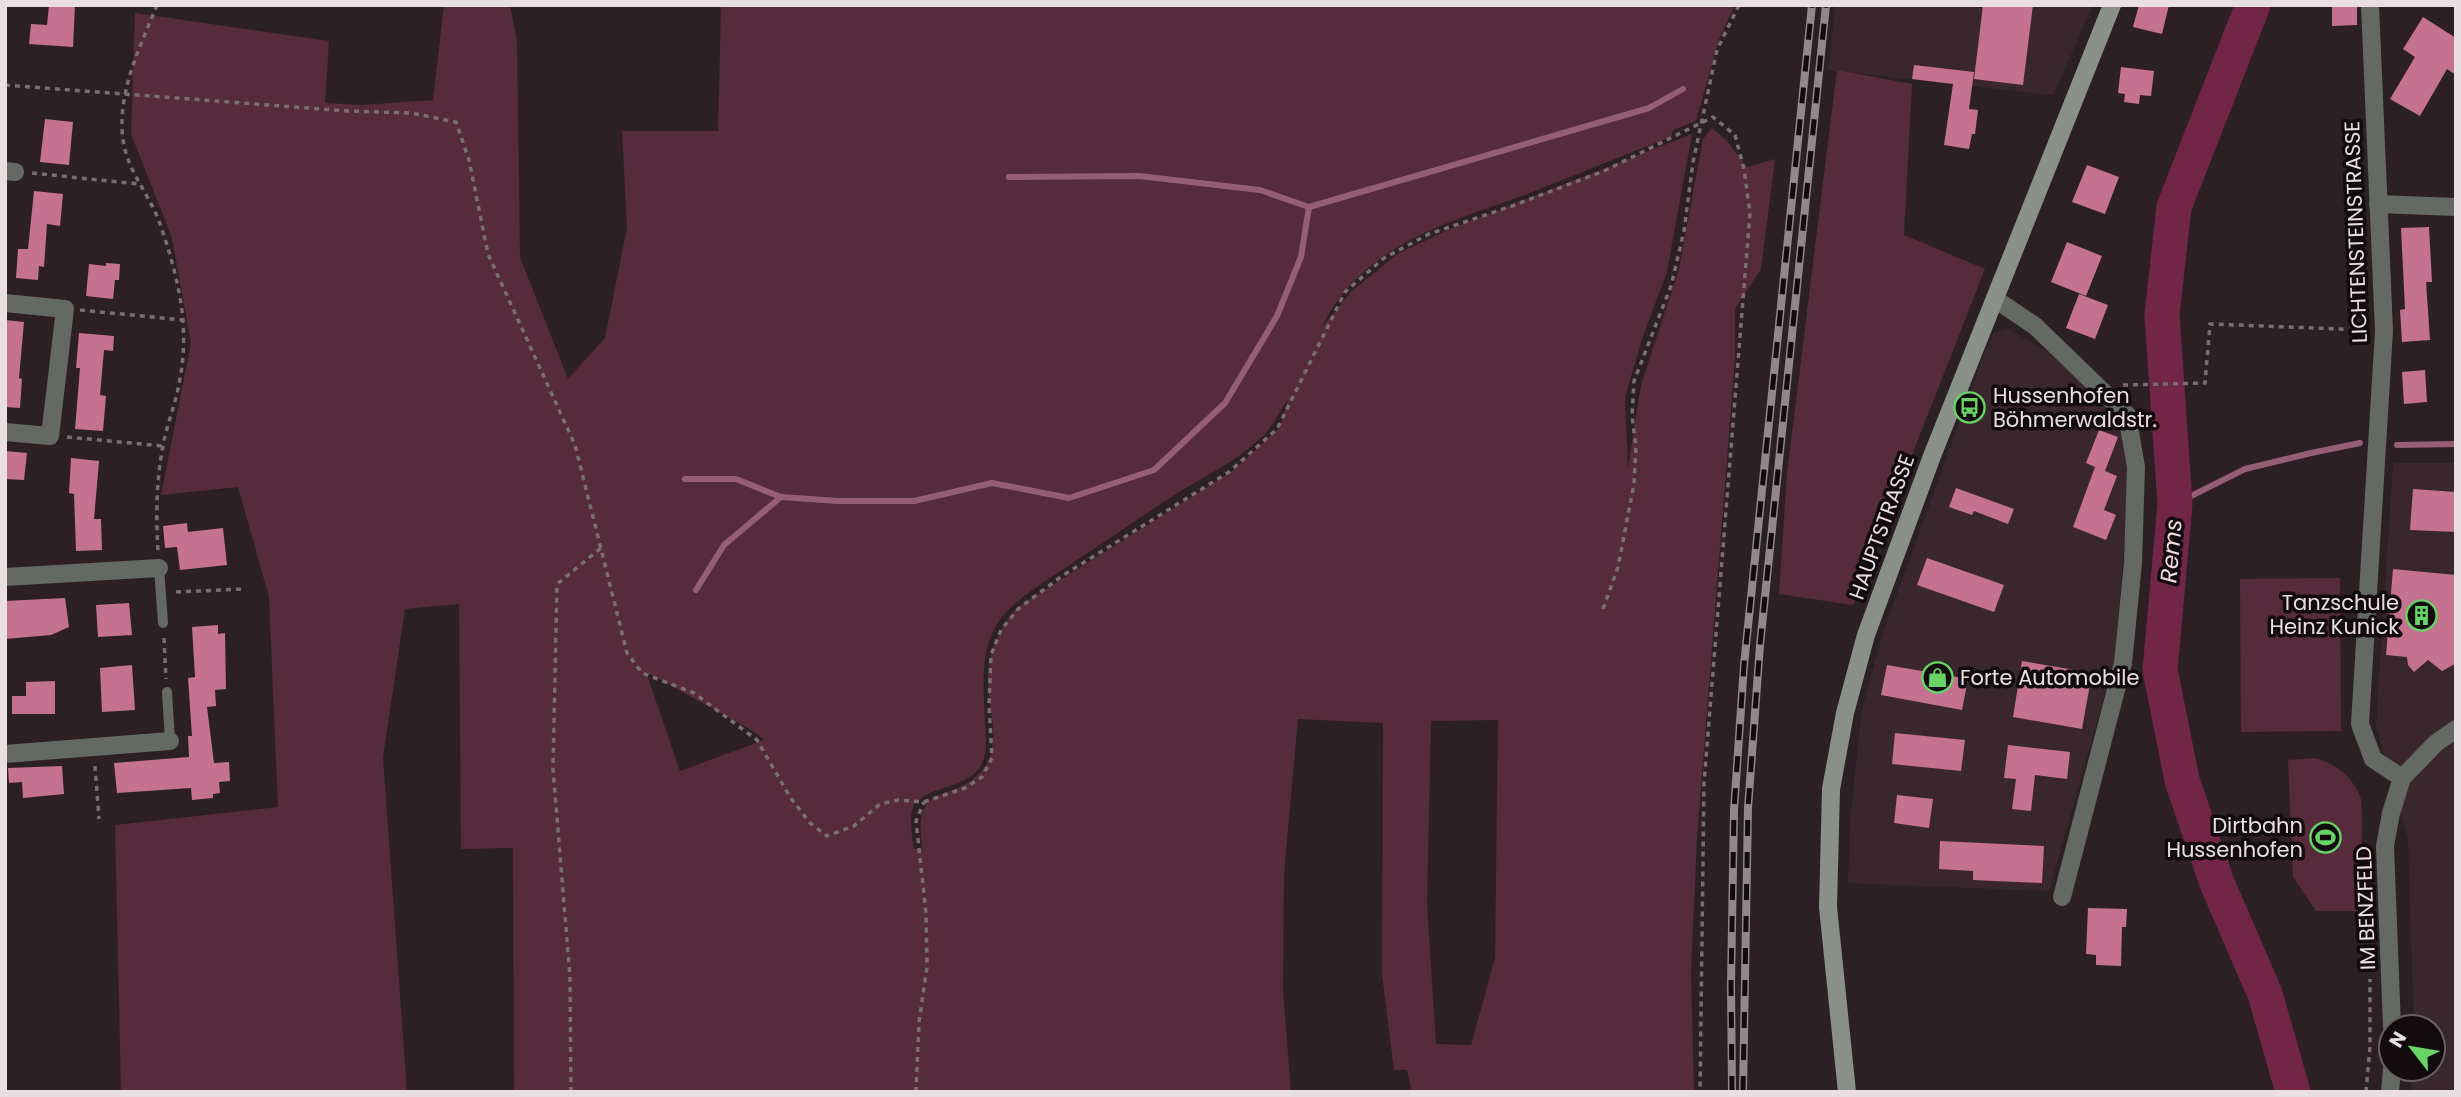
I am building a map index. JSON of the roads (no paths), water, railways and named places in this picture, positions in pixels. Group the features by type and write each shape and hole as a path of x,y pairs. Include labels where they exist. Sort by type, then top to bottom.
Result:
{"street":[{"name":"HAUPTSTRASSE","path":"1847,1092 1828,906 1832,789 1845,713 1866,635 1931,456 2112,5"},
{"name":"LICHTENSTEINSTRASSE","path":"2370,5 2384,331 2360,724 2373,759 2402,778"},
{"path":"2378,204 2456,207"},
{"path":"1996,299 2035,326 2127,415 2136,467 2133,563 2123,663 2063,897"},
{"path":"5,303 65,309 50,436 5,432"},
{"path":"5,577 159,568"},
{"name":"IM BENZFELD","path":"2391,1013 2385,845 2390,813 2402,778 2437,743 2456,729"},
{"path":"5,754 170,741"}],"lane":[{"path":"159,568 163,623"},
{"path":"167,692 170,741"}],"waterway":[{"name":"Rems","path":"2253,5 2174,207 2162,315 2175,504 2160,670 2182,780 2217,883 2265,994 2293,1092"},
{"path":"685,479 736,479 781,497 838,501 914,501 992,483 1069,498 1154,470 1225,403 1277,316 1301,257 1309,207 1649,108 1683,89"},
{"path":"1009,177 1139,176 1260,190 1309,207"},
{"path":"2162,204 2174,207"},
{"path":"2175,504 2245,469 2360,443"},
{"path":"2397,445 2456,444"},
{"path":"696,590 724,545 781,497"}],"railway":[{"path":"1732,1092 1734,810 1744,665 1812,5"},
{"path":"1743,1092 1748,808 1760,645 1826,5"}],"place":[{"name":"Hussenhofen Böhmerwaldstr.","path":"1970,408"},
{"name":"Tanzschule Heinz Kunick","path":"2422,615"},
{"name":"Forte Automobile","path":"1937,678"},
{"name":"Dirtbahn Hussenhofen","path":"2326,838"}]}
